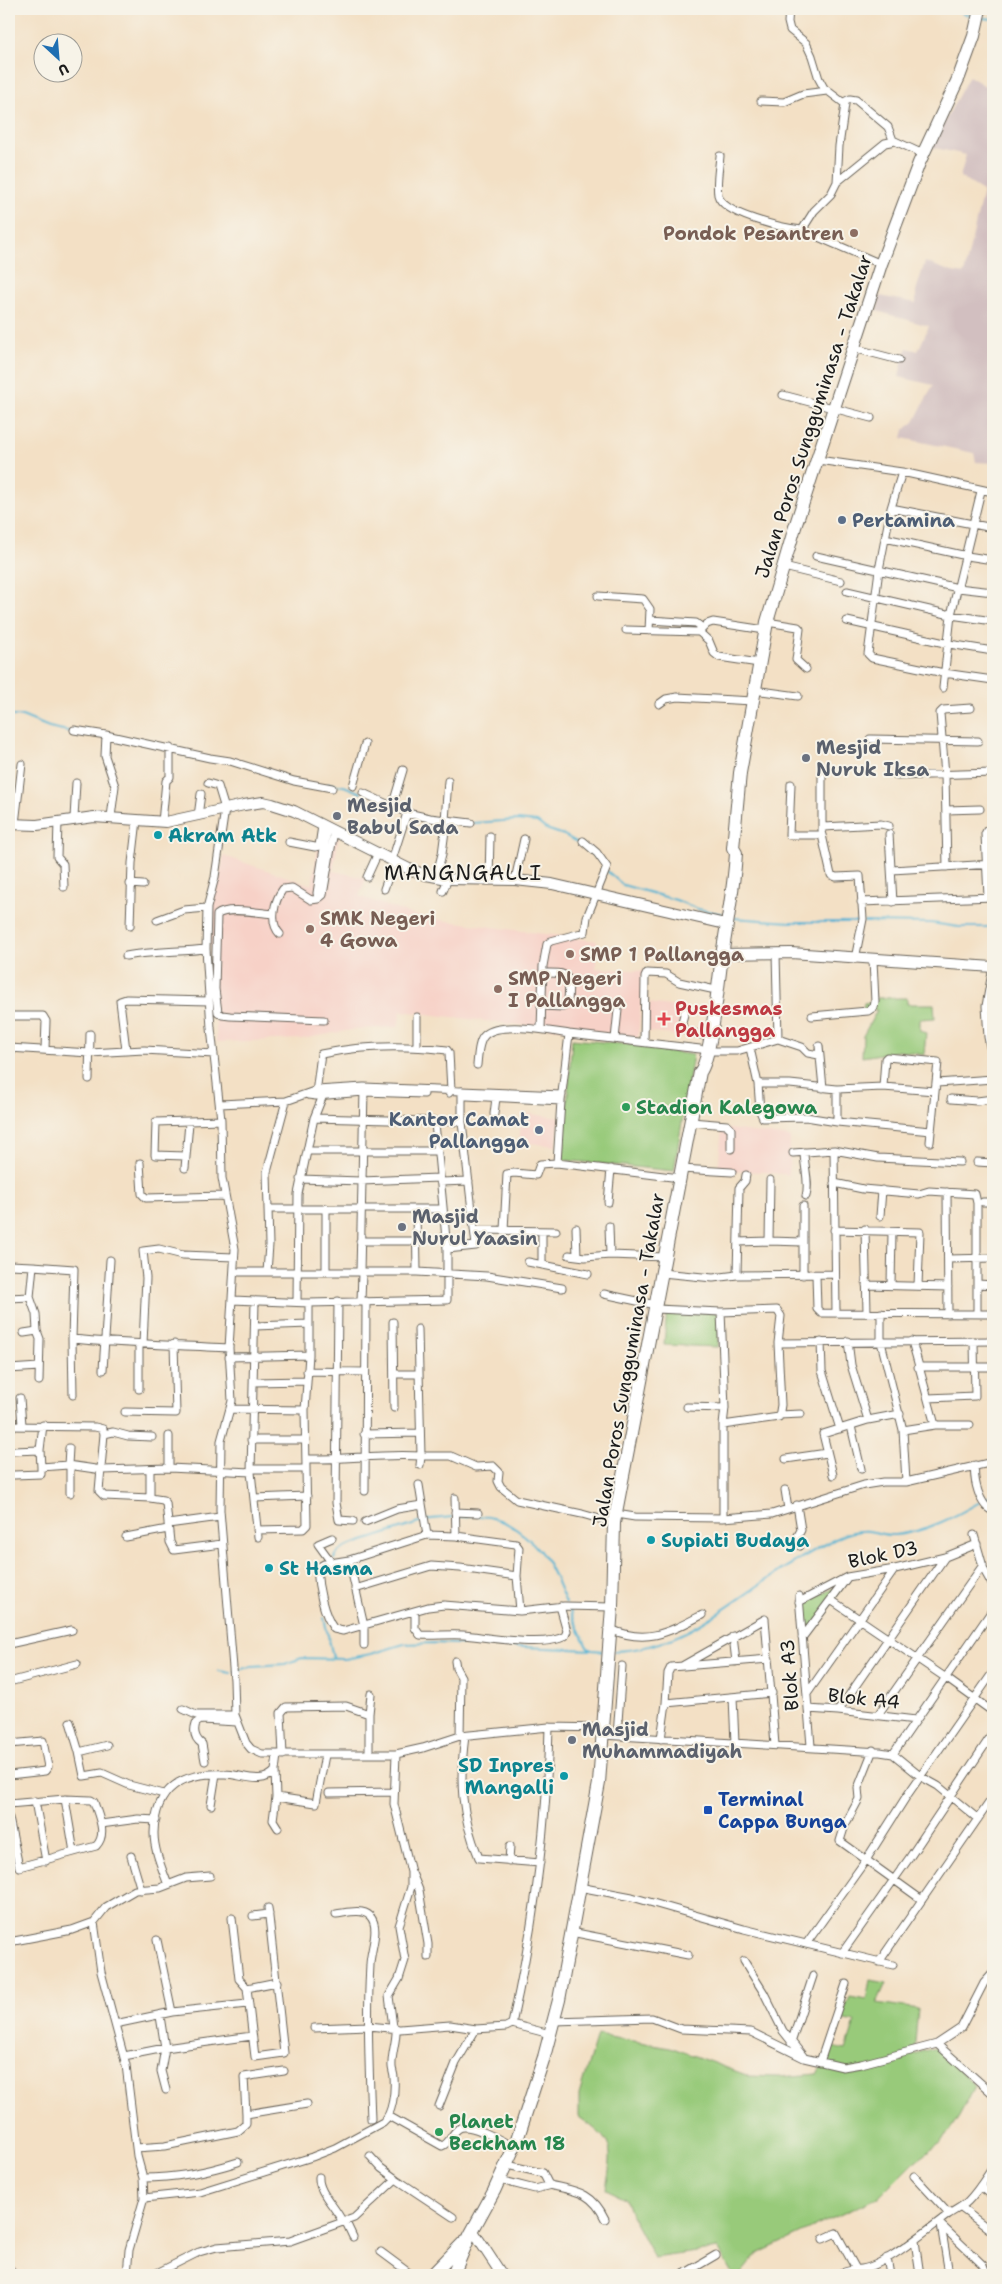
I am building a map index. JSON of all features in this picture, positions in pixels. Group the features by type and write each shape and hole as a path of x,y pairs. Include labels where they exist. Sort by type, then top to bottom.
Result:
{"highway":[{"name":"Jalan Poros Sungguminasa - Takalar","path":"454,2275 472,2233 500,2180 514,2148 552,2028 595,1808 608,1666 615,1519 700,1072 696,1067 704,1050 722,954 729,852 733,848 740,773 766,626 881,264 923,154 959,77 974,36 980,9"},
{"name":"Jalan Poros Sungguminasa - Takalar","path":"704,1050 703,1035 725,917"},
{"name":"Jalan Poros Sungguminasa - Takalar","path":"436,2271 472,2233"},
{"path":"436,2271 454,2275"}],"main road":[{"path":"12,824 37,825 74,818 111,818 162,822 262,802 294,812 328,832 378,853 409,869 436,877 448,879 515,880 552,884 595,894 725,917"},
{"path":"722,954 816,954 855,959 993,967"},
{"path":"472,2233 502,2275"}],"street":[{"path":"789,9 788,22 790,30 806,43 819,79 827,91 844,102"},
{"path":"761,101 784,102 803,94 827,91"},
{"path":"844,102 852,99 856,100 888,127 893,140 923,154"},
{"path":"802,230 820,204 831,194 837,182 839,146 845,113 844,102"},
{"path":"837,182 886,143 893,140"},
{"path":"720,156 718,194 722,202 742,215 802,230 881,264"},
{"path":"853,348 899,360"},
{"path":"783,395 871,418"},
{"path":"818,460 902,472 981,491 993,492"},
{"path":"902,472 891,508 874,597 868,652 870,657 944,673 993,680"},
{"path":"943,688 951,615 967,556 981,491"},
{"path":"891,508 993,528"},
{"path":"885,538 993,560"},
{"path":"816,556 958,588 993,592"},
{"path":"784,567 841,581"},
{"path":"847,591 951,615 993,621"},
{"path":"598,596 643,599 650,609 649,631"},
{"path":"650,620 696,623 700,626 699,632"},
{"path":"847,621 871,628 993,651"},
{"path":"699,632 707,624 713,622 798,627 800,629 796,660 806,669"},
{"path":"626,630 699,632 709,641 714,653 719,657 759,663"},
{"path":"659,704 666,699 677,697 798,696"},
{"path":"947,867 945,775 941,712 970,708"},
{"path":"74,730 248,765 294,781 332,788"},
{"path":"105,737 107,765 115,786 111,818"},
{"path":"870,739 978,741"},
{"path":"353,786 365,744"},
{"path":"162,822 166,781 170,777 170,750"},
{"path":"12,824 22,764"},
{"path":"392,807 403,770"},
{"path":"822,771 822,835 831,873 836,877 860,876 862,921 855,959"},
{"path":"897,776 993,773"},
{"path":"74,818 76,782"},
{"path":"436,877 442,854 448,782"},
{"path":"208,783 215,784 220,789 225,809 215,877 206,908 206,949 209,1001 220,1104 224,1196 232,1226 234,1257 229,1348 231,1408 221,1441 219,1471 220,1517 236,1719 251,1750 257,1753 280,1755 396,1754 462,1736 549,1727 603,1731 617,1736 873,1750 893,1754 920,1776 938,1786 978,1819"},
{"path":"791,784 789,834 822,835"},
{"path":"363,793 407,814 445,821 471,823"},
{"path":"198,816 201,794"},
{"path":"946,810 980,809"},
{"path":"384,889 407,814"},
{"path":"130,926 130,884 137,820"},
{"path":"58,821 58,857 64,864 64,887"},
{"path":"823,827 881,824 889,830 893,902"},
{"path":"862,902 991,897 985,864 985,834 987,830 993,830"},
{"path":"289,842 319,846 328,832"},
{"path":"280,934 274,927 273,914 280,892 286,888 297,891 308,899 320,895 328,832"},
{"path":"490,836 490,880"},
{"path":"515,880 524,839"},
{"path":"541,1029 543,973 547,944 551,941 585,932 587,917 606,870 602,858 583,841"},
{"path":"367,877 378,853"},
{"path":"892,870 993,864"},
{"path":"444,891 448,879"},
{"path":"130,884 143,885"},
{"path":"157,920 184,910 206,908"},
{"path":"273,914 231,910 223,910 217,914 215,990 218,1012 222,1015 230,1016 324,1020"},
{"path":"126,956 157,951 178,953 206,949"},
{"path":"776,953 778,1039"},
{"path":"812,1016 868,1011 874,1007 873,960"},
{"path":"993,967 986,1006 988,1036 993,1061"},
{"path":"541,1006 563,1007 568,1003 566,975 562,972 543,973"},
{"path":"644,1042 644,977 647,973 666,974 679,982 711,989"},
{"path":"126,1050 119,1004 122,1000 209,1001"},
{"path":"686,1007 682,1022 683,1029 703,1035"},
{"path":"615,1039 618,1010"},
{"path":"9,1016 43,1016 46,1021 45,1049"},
{"path":"417,1017 417,1047"},
{"path":"477,1065 481,1041 486,1034 514,1028 541,1029 722,1052 750,1048 778,1039 802,1047 808,1053 819,1056"},
{"path":"90,1034 90,1079"},
{"path":"558,1163 562,1098 569,1034"},
{"path":"819,1046 823,1088"},
{"path":"297,1302 296,1209 300,1179 314,1118 318,1093 319,1058 321,1054 364,1047 417,1047 448,1051 449,1092"},
{"path":"9,1048 90,1053 126,1050 214,1054"},
{"path":"750,1048 758,1084 760,1111 763,1118 806,1117 837,1122 931,1131"},
{"path":"883,1087 885,1059 890,1056 938,1062 930,1142"},
{"path":"937,1083 993,1079"},
{"path":"758,1084 790,1084 837,1089 883,1087 935,1091"},
{"path":"837,1089 837,1122"},
{"path":"220,1104 286,1101 318,1093 364,1090 449,1092 496,1098 532,1097"},
{"path":"364,1090 360,1241 361,1273 367,1322 364,1434 365,1491"},
{"path":"461,1094 562,1098"},
{"path":"447,1249 475,1247 475,1230 462,1122 461,1094"},
{"path":"494,1114 496,1098"},
{"path":"951,1099 977,1101 993,1099"},
{"path":"267,1272 269,1209 267,1172 286,1101"},
{"path":"314,1118 435,1123 462,1122"},
{"path":"185,1156 155,1155 155,1124 163,1122 221,1120"},
{"path":"185,1168 189,1122"},
{"path":"691,1122 727,1125 731,1130 731,1149"},
{"path":"233,1300 309,1303 447,1300 447,1249 435,1123"},
{"path":"834,1150 836,1313"},
{"path":"793,1153 834,1150 878,1158 960,1162"},
{"path":"307,1151 437,1151"},
{"path":"804,1152 804,1166 808,1185 806,1196"},
{"path":"977,1162 993,1163"},
{"path":"504,1230 506,1175 514,1173 536,1174 540,1164 558,1163 568,1166 681,1173 732,1172"},
{"path":"140,1164 142,1194 146,1198 224,1196"},
{"path":"608,1202 611,1169"},
{"path":"737,1275 739,1188 745,1181 746,1175"},
{"path":"300,1179 469,1181"},
{"path":"769,1241 770,1180"},
{"path":"834,1183 864,1189 919,1194 929,1192 971,1193 977,1196 977,1314"},
{"path":"880,1216 882,1190"},
{"path":"947,1192 948,1314"},
{"path":"983,1202 993,1202"},
{"path":"803,1206 803,1275"},
{"path":"326,1208 326,1272"},
{"path":"269,1209 442,1209"},
{"path":"416,1209 417,1272"},
{"path":"609,1226 610,1255"},
{"path":"576,1228 573,1256 665,1257"},
{"path":"834,1230 865,1229 892,1232 920,1232 918,1286"},
{"path":"865,1229 867,1312"},
{"path":"475,1230 556,1231"},
{"path":"542,1230 542,1265"},
{"path":"891,1285 892,1232"},
{"path":"360,1241 416,1241"},
{"path":"738,1242 803,1242"},
{"path":"139,1389 146,1278 144,1251 159,1249 183,1255 234,1257"},
{"path":"948,1259 993,1258"},
{"path":"103,1370 110,1260"},
{"path":"528,1262 588,1274"},
{"path":"9,1265 74,1269 72,1395"},
{"path":"33,1266 30,1297 36,1314 37,1331 40,1339 39,1381"},
{"path":"234,1272 417,1272 487,1276 562,1288"},
{"path":"662,1274 713,1278 737,1275 835,1274"},
{"path":"816,1275 818,1312 993,1314"},
{"path":"978,1284 993,1284"},
{"path":"866,1285 948,1287"},
{"path":"604,1294 656,1307 721,1312 779,1311 781,1316 778,1343 781,1405 779,1415"},
{"path":"9,1298 30,1297"},
{"path":"255,1301 251,1471 258,1533 303,1529 306,1527 305,1410 309,1355 309,1303"},
{"path":"338,1301 336,1372 338,1518 354,1522"},
{"path":"721,1312 725,1408 723,1425 723,1518"},
{"path":"881,1313 881,1342 903,1430 906,1482"},
{"path":"394,1322 394,1408"},
{"path":"255,1326 309,1324"},
{"path":"418,1329 420,1465"},
{"path":"24,1333 37,1331"},
{"path":"72,1339 229,1348"},
{"path":"848,1341 851,1366 868,1420"},
{"path":"912,1341 935,1425"},
{"path":"928,1398 975,1396 974,1341"},
{"path":"778,1343 993,1341"},
{"path":"821,1342 822,1371 840,1429"},
{"path":"125,1412 176,1413 174,1344"},
{"path":"229,1357 309,1355"},
{"path":"9,1369 38,1367"},
{"path":"918,1367 993,1367"},
{"path":"307,1371 365,1372"},
{"path":"394,1374 419,1374"},
{"path":"254,1382 306,1381"},
{"path":"20,1398 22,1425"},
{"path":"687,1407 725,1408"},
{"path":"231,1408 305,1410"},
{"path":"723,1425 776,1418 779,1415 801,1414"},
{"path":"833,1475 823,1434 868,1420 900,1414"},
{"path":"14,1474 40,1474 43,1425"},
{"path":"9,1426 43,1425 103,1429 102,1470 99,1491 104,1496 150,1498 166,1501 172,1547 176,1551 222,1544"},
{"path":"903,1430 935,1425 970,1425"},
{"path":"851,1426 861,1469"},
{"path":"104,1434 113,1432 134,1437 152,1437"},
{"path":"364,1434 420,1434"},
{"path":"168,1436 168,1468"},
{"path":"252,1440 306,1440"},
{"path":"69,1448 70,1494"},
{"path":"13,1451 40,1450"},
{"path":"786,1459 827,1453"},
{"path":"306,1459 336,1460 404,1455 451,1456 476,1467 492,1466 499,1472 498,1481 500,1487 517,1500 615,1519 723,1518 772,1514 864,1485 883,1482 906,1482 993,1462"},
{"path":"41,1467 69,1465 102,1470 168,1468 219,1471 306,1469"},
{"path":"975,1465 981,1498 990,1510"},
{"path":"150,1469 150,1498"},
{"path":"419,1485 427,1535"},
{"path":"785,1490 788,1509"},
{"path":"254,1498 307,1496"},
{"path":"455,1498 456,1536"},
{"path":"365,1522 398,1510 422,1505"},
{"path":"797,1505 801,1533 796,1539 800,1546"},
{"path":"455,1515 478,1513"},
{"path":"126,1537 168,1526 220,1517"},
{"path":"520,1611 517,1576 518,1545 456,1536 427,1535 348,1560 329,1560 317,1568 320,1589 330,1625 336,1630 343,1631 444,1605 520,1611 562,1606 612,1608"},
{"path":"974,1535 983,1565 993,1586"},
{"path":"329,1560 318,1543 332,1538"},
{"name":"Blok D3","path":"799,1599 847,1578 945,1557 977,1544"},
{"path":"838,1711 945,1557"},
{"path":"348,1560 364,1626 364,1645"},
{"path":"877,1716 983,1565"},
{"path":"355,1589 431,1566 517,1576"},
{"path":"807,1694 895,1569"},
{"path":"802,1638 847,1578"},
{"name":"Blok A3","path":"799,1599 811,1746"},
{"path":"831,1600 860,1618 993,1712"},
{"path":"415,1612 415,1628 420,1635 461,1635 525,1641 558,1639 565,1636 567,1630 562,1606"},
{"path":"893,1754 993,1609"},
{"path":"610,1632 626,1636 645,1637 676,1629 702,1616"},
{"path":"682,1666 766,1616 775,1745"},
{"path":"9,1644 72,1630"},
{"path":"733,1636 736,1662"},
{"path":"661,1739 668,1670 673,1666 769,1659"},
{"path":"455,1661 456,1668 461,1677 461,1792 467,1826 480,1858 540,1863"},
{"path":"9,1682 77,1664"},
{"path":"617,1736 622,1666"},
{"path":"806,1944 866,1860 920,1776 993,1672"},
{"path":"666,1703 772,1693"},
{"path":"369,1754 368,1714 371,1694"},
{"path":"733,1697 735,1743"},
{"path":"278,1828 273,1819 276,1797 275,1771 280,1755 281,1712 283,1708 346,1706 368,1714"},
{"path":"183,1709 196,1715 236,1719"},
{"name":"Blok A4","path":"808,1709 916,1720"},
{"path":"205,1761 202,1744 197,1740 196,1736 196,1723 200,1720 236,1719"},
{"path":"70,1722 84,1776 102,1774 164,1794"},
{"path":"512,2024 540,1863 548,1793 549,1727"},
{"path":"842,1953 951,1797 970,1764 993,1733"},
{"path":"9,1744 43,1741 48,1768 45,1771 9,1775"},
{"path":"79,1752 108,1745"},
{"path":"873,1750 858,1788 859,1799 840,1839 845,1846 922,1900"},
{"path":"396,1754 395,1810 411,1872 419,1890 428,1944 428,1957"},
{"path":"276,1797 302,1803 317,1802 325,1755"},
{"path":"168,1885 156,1848 154,1834 164,1794 185,1778 216,1774 263,1778 275,1771"},
{"path":"211,1805 216,1774"},
{"path":"329,1793 394,1792"},
{"path":"879,1962 993,1797"},
{"path":"65,1799 74,1852"},
{"path":"9,1804 65,1799 91,1800 94,1802 102,1834 99,1843 22,1867 18,1866 9,1818"},
{"path":"35,1801 46,1861"},
{"path":"101,1824 138,1819 156,1820"},
{"path":"509,1861 510,1846"},
{"path":"131,1856 141,1890"},
{"path":"144,2198 200,2192 318,2155 382,2122 388,2116 394,2079 392,2066 397,2040 389,1996 399,1978 405,1960 399,1926 411,1887 411,1872"},
{"path":"9,1942 72,1930 94,1922 99,1914 111,1903 135,1890 168,1885 186,1878 210,1876"},
{"path":"579,1887 632,1897 744,1929 894,1966"},
{"path":"232,1918 239,1979 247,1988 247,2004 254,2057 284,2053 269,1911 253,1916"},
{"path":"336,1914 365,1912 374,1926 368,1982 372,2119"},
{"path":"94,1922 101,1972 124,2056 144,2198 129,2250 127,2275"},
{"path":"571,1932 688,1955"},
{"path":"157,1940 172,2012"},
{"path":"744,1961 764,1993 779,2024 791,2043 804,2058"},
{"path":"314,2028 368,2026 394,2028 450,2025 476,2029 506,2027 512,2024 552,2028 652,2018 680,2029 751,2032 804,2058 851,2066 937,2044 961,2028 984,1983 993,1973"},
{"path":"791,2043 813,1976"},
{"path":"247,1988 277,1982"},
{"path":"820,2062 846,1984"},
{"path":"115,2024 172,2012 247,2004"},
{"path":"160,2016 164,2048 161,2071 166,2090"},
{"path":"439,2106 456,2063 476,2029"},
{"path":"124,2056 164,2048 252,2036"},
{"path":"937,2044 993,2094"},
{"path":"136,2148 165,2146 238,2131 246,2124 244,2077 284,2071"},
{"path":"246,2114 307,2104"},
{"path":"392,2118 442,2146 446,2145 458,2129 464,2126 480,2131 514,2148"},
{"path":"370,2156 380,2168 396,2180 453,2217"},
{"path":"142,2178 168,2178 187,2175 238,2162"},
{"path":"507,2165 543,2173 551,2185"},
{"path":"832,2275 860,2272 887,2258 940,2224 949,2214 961,2208 993,2167"},
{"path":"914,2176 949,2214"},
{"path":"319,2177 321,2190 330,2200 354,2237"},
{"path":"153,2275 199,2252 217,2247 290,2241 344,2221 360,2214 396,2180"},
{"path":"500,2180 535,2189 551,2185 572,2189 589,2197 596,2203 605,2219"},
{"path":"980,2186 993,2196"},
{"path":"961,2208 993,2232"},
{"path":"940,2224 949,2274"},
{"path":"940,2224 983,2265 987,2275"},
{"path":"823,2239 837,2234 860,2272"},
{"path":"914,2241 920,2275"},
{"path":"381,2252 412,2275"},
{"path":"682,2275 716,2255"},
{"path":"887,2258 890,2275"}],"shaded area":[{"path":"969,76 993,91 993,463 976,462 974,453 902,438 904,430 914,422 933,385 899,377 903,358 907,348 918,351 929,326 877,311 880,296 916,303 916,291 925,262 952,272 964,274 983,191 960,177 966,155 931,147"},
{"path":"321,828 339,836 333,871 366,878 359,896 410,914 440,920 597,941 596,968 644,971 638,1038 551,1028 545,1025 537,1027 401,1011 398,1027 356,1029 302,1039 217,1042 210,945 211,912 224,856 312,885"},
{"name":"Puskesmas Pallangga","path":"650,1003 683,1008 678,1036 645,1031"},
{"name":"Kantor Camat Pallangga","path":"522,1113 560,1118 556,1146 519,1142"},
{"path":"722,1128 790,1137 789,1175 765,1172 718,1171"}],"green space":[{"path":"877,998 907,998 907,1004 934,1004 935,1018 920,1019 920,1031 926,1033 924,1055 899,1051 862,1057 863,1036 877,1010 863,1010 864,1003 875,1001"},
{"name":"Stadion Kalegowa","path":"572,1039 633,1045 693,1055 674,1171 563,1160"},
{"path":"667,1309 720,1313 718,1347 664,1345"},
{"path":"846,1582 806,1642 803,1603"},
{"path":"870,1980 886,1983 877,2003 918,2009 914,2054 935,2048 975,2086 942,2142 914,2162 880,2196 757,2254 740,2275 733,2275 718,2249 654,2258 631,2215 625,2198 606,2189 610,2163 609,2147 599,2133 579,2117 579,2095 597,2035 670,2047 749,2076 779,2077 817,2074 833,2047 846,2050 855,2022 840,2019 850,1997 866,2000"}],"waterway":[{"path":"958,9 964,14 974,16"},
{"path":"983,18 993,19"},
{"path":"9,716 22,716 49,727 72,732"},
{"path":"328,784 344,786 361,793"},
{"path":"473,823 517,820 537,822 546,829 564,835 580,844 597,858"},
{"path":"607,871 623,885 676,900 698,909 723,914"},
{"path":"734,918 790,922 859,922"},
{"path":"864,922 931,923 959,927 993,927"},
{"path":"985,1499 993,1494"},
{"path":"614,1651 636,1649 656,1644 693,1628 790,1565 842,1536 861,1531 892,1535 918,1531 950,1518 980,1502"},
{"path":"458,1517 471,1516"},
{"path":"478,1516 494,1518 503,1522 527,1538 548,1562 566,1603"},
{"path":"334,1559 339,1551 345,1547 431,1519 453,1517"},
{"path":"568,1607 587,1647 592,1650 604,1651"},
{"path":"324,1618 333,1657"},
{"path":"235,1671 252,1666 285,1664 302,1658 345,1659 371,1654 404,1644 434,1643 592,1650"},
{"path":"219,1671 231,1673"}],"place":[{"name":"Pondok Pesantren","path":"854,233"},
{"name":"Pertamina","path":"842,520"},
{"name":"Mesjid Nuruk Iksa","path":"806,758"},
{"name":"Mesjid Babul Sada","path":"337,816"},
{"name":"Akram Atk","path":"158,835"},
{"name":"SMK Negeri 4 Gowa","path":"310,929"},
{"name":"SMP 1 Pallangga","path":"570,954"},
{"name":"SMP Negeri I Pallangga","path":"498,989"},
{"name":"Puskesmas Pallangga","path":"664,1019"},
{"name":"Stadion Kalegowa","path":"626,1107"},
{"name":"Kantor Camat Pallangga","path":"539,1130"},
{"name":"Masjid Nurul Yaasin","path":"402,1227"},
{"name":"Supiati Budaya","path":"651,1540"},
{"name":"St Hasma","path":"269,1568"},
{"name":"Masjid Muhammadiyah","path":"572,1740"},
{"name":"SD Inpres Mangalli","path":"564,1776"},
{"name":"Terminal Cappa Bunga","path":"708,1810"},
{"name":"Planet Beckham 18","path":"439,2132"}],"district":[{"name":"MANGNGALLI","path":"463,873"}]}
